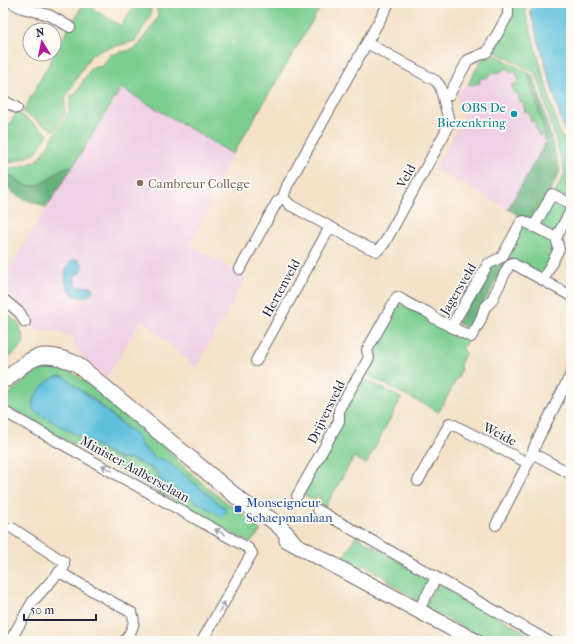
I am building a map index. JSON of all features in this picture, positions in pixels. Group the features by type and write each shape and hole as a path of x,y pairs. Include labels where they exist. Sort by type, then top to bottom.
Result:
{"main road":[{"path":"5,382 19,366 34,354 63,358 77,364 248,506 257,520 280,538 295,544 476,641"}],"street":[{"path":"12,3 22,8 49,15 70,28"},
{"path":"240,269 278,202 283,197 287,186 389,3"},
{"path":"443,97 449,95 468,60 487,52 508,15 509,3"},
{"name":"Veld","path":"283,197 290,205 372,250 377,251 381,248 447,129 449,121 440,86 436,82 368,43"},
{"path":"3,100 17,108"},
{"path":"534,227 552,194 571,204"},
{"path":"543,280 559,249 556,238 571,210"},
{"name":"Jagersveld","path":"556,238 524,221 521,222 502,257 488,264 451,327 471,337 481,319 485,306 491,302 508,267 512,263 571,296"},
{"name":"Hertenveld","path":"256,361 330,227"},
{"name":"Drijversveld","path":"297,496 338,421 339,409 369,358 367,350 397,297 431,314 434,318 451,327"},
{"path":"3,298 20,313 25,322"},
{"name":"Weide","path":"530,458 571,374"},
{"name":"Minister Aalberselaan","path":"3,411 248,548 252,553 202,641"},
{"name":"Weide","path":"418,482 450,423 571,474"},
{"path":"496,525 530,458"},
{"path":"318,510 548,641"},
{"path":"10,641 33,601 64,567 64,562 12,528"},
{"path":"59,572 132,613 134,624 125,641"},
{"path":"418,611 436,578"}],"shaded area":[{"name":"Cambreur College","path":"323,3 233,154 208,200 212,203 190,244 246,278 196,368 142,320 107,377 98,372 73,346 76,340 72,337 60,332 34,330 27,313 3,286 3,278 128,77"},
{"path":"496,55 528,73 547,140 508,209 435,169 457,129 461,128 460,123 464,122 457,96 458,88 467,86 482,59"}],"green space":[{"path":"84,3 121,26 136,3 150,3 151,15 135,41 97,51 91,55 67,94 65,101 65,114 54,131 23,112 50,62 62,62 62,40"},
{"path":"156,3 323,3 233,154 121,88 73,166 66,167 44,182 32,186 21,183 3,171 27,165 40,158 69,112 71,95 75,95 91,68 103,66 110,55 134,49 139,45 157,19 158,14"},
{"path":"511,3 530,3 525,11 561,138 571,136 571,201 555,193 565,173 537,74 493,50"},
{"path":"496,55 528,73 547,140 544,140 541,135 539,136 534,121 531,122 529,112 525,112 523,102 520,103 518,93 514,94 512,85 519,82 516,71 510,73 508,68 499,72 488,74 489,77 479,79 480,83 471,85 468,84 482,59"},
{"path":"528,73 534,76 560,171 534,224 508,209 547,140"},
{"path":"17,112 48,134 35,154 3,165 3,135"},
{"path":"73,166 46,208 40,204 20,197 3,186 3,171 21,183 32,186 44,182 63,168"},
{"path":"553,197 570,206 555,235 538,226"},
{"path":"523,223 553,239 556,249 542,275 505,256"},
{"path":"502,262 505,263 470,330 457,323 490,266 500,264"},
{"path":"402,304 468,339 463,348 465,354 460,364 461,371 439,412 365,374 377,354 374,348 398,306"},
{"path":"3,310 19,324 24,342 3,364"},
{"path":"62,366 66,368 117,405 160,442 186,469 214,493 244,515 261,531 250,543 5,406 3,400 27,378 40,370","holes":["59,376 90,396 139,438 139,443 156,459 163,459 218,502 200,504 160,480 157,472 151,468 131,459 120,459 38,413 36,395 50,380"]},
{"path":"363,378 401,398 366,464 354,457 325,507 318,503 320,498 317,496 314,501 302,493"},
{"path":"356,536 430,579 418,602 388,581 388,579 365,565 360,566 342,560"},
{"path":"440,584 541,641 489,641 424,607 436,586"}],"water":[{"path":"535,3 571,3 571,131 565,133 530,11"},
{"path":"73,260 78,260 82,263 82,272 74,276 75,284 78,287 91,286 93,290 89,295 80,297 74,295 67,285 65,276 66,271 67,267"},
{"path":"59,376 65,377 139,438 139,443 156,459 163,459 168,462 226,509 226,514 221,516 160,480 157,472 151,468 131,459 120,459 34,411 32,405 33,400 39,391 50,380"}],"place":[{"name":"OBS De Biezenkring","path":"514,114"},
{"name":"Cambreur College","path":"140,183"},
{"name":"Monseigneur Schaepmanlaan","path":"238,509"}]}
